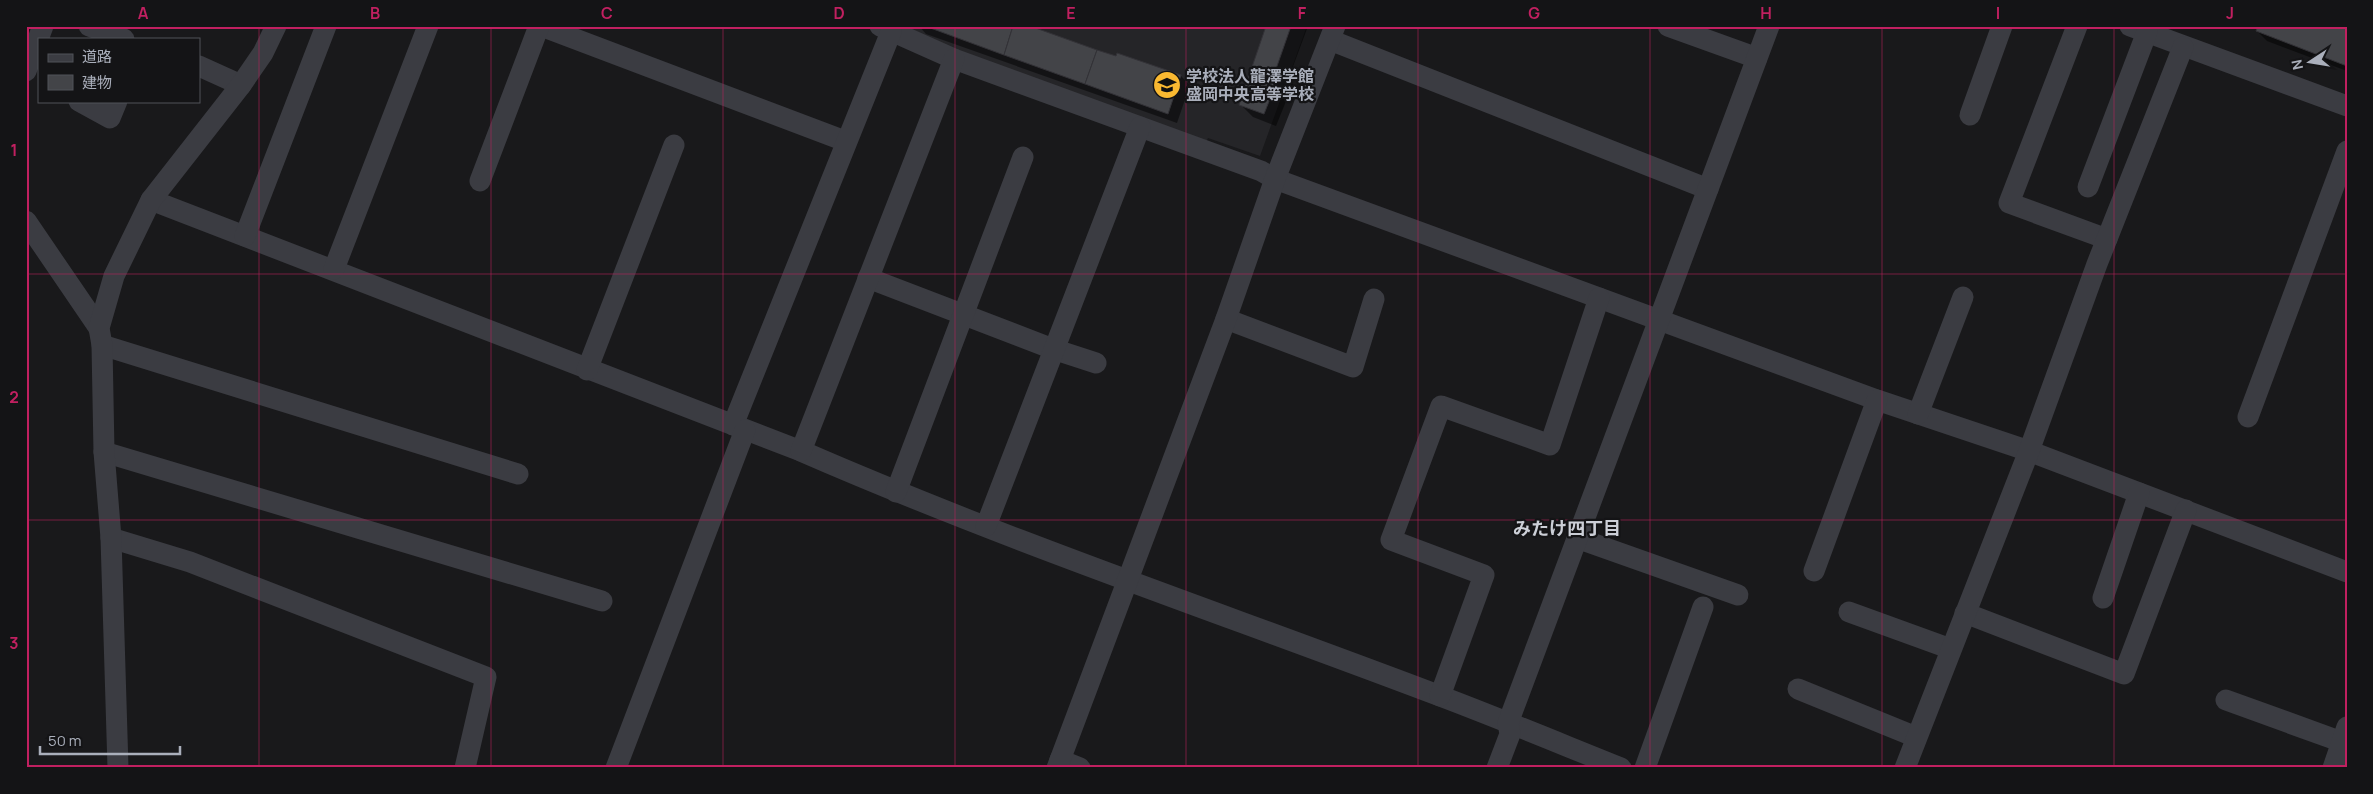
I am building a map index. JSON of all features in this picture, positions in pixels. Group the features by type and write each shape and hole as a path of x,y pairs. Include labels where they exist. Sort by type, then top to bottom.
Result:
{"street":[{"path":"39,38 43,26"},
{"path":"89,26 121,38"},
{"path":"118,768 111,538 104,452 101,337 114,276 151,200 241,86 263,54 276,26"},
{"path":"245,236 326,26"},
{"path":"334,269 428,26"},
{"path":"480,182 540,26 845,142"},
{"path":"1668,26 1757,58"},
{"path":"1497,768 1510,734 1508,723 1769,26"},
{"path":"1970,116 2002,26"},
{"path":"2077,26 2009,203 2107,239"},
{"path":"616,768 885,28 954,59 1261,171 1275,179 1877,400 2029,451 2347,572"},
{"path":"2088,187 2138,29 2347,106"},
{"path":"1080,768 1059,764 1226,319 1275,179 1333,33 1708,189"},
{"path":"38,40 26,72 38,78"},
{"path":"1905,768 2029,451 2107,239 2183,46"},
{"path":"801,451 954,59"},
{"path":"200,66 241,86"},
{"path":"81,102 110,118 117,102"},
{"path":"986,526 1052,349 1140,127"},
{"path":"587,370 674,145"},
{"path":"2248,417 2347,151"},
{"path":"896,492 1023,157"},
{"path":"151,200 334,269 587,370 801,451 896,492 1128,582 1440,696 1621,768"},
{"path":"26,222 101,337 518,474"},
{"path":"868,278 1096,364"},
{"path":"1918,414 1963,297"},
{"path":"1440,696 1484,575 1392,540 1441,406 1550,445 1599,298"},
{"path":"1226,319 1353,367 1374,299"},
{"path":"1814,571 1877,400"},
{"path":"104,452 602,601"},
{"path":"2103,598 2139,493"},
{"path":"1965,613 2124,674 2186,510"},
{"path":"111,538 190,562 486,676 465,768"},
{"path":"1577,538 1738,595"},
{"path":"1644,768 1703,607"},
{"path":"1849,612 1951,649"},
{"path":"1798,689 1916,737"},
{"path":"2226,700 2344,734 2333,768"}],"shaded area":[{"name":"学校法人龍澤学館 盛岡中央高等学校","path":"901,26 1307,26 1260,156 1208,138 1206,142 904,32"}],"building":[{"path":"925,26 1013,26 1004,55"},
{"path":"1013,26 1030,26 1097,50 1085,84 1004,55"},
{"path":"1266,26 1291,26 1276,69 1281,71 1264,114 1239,105"},
{"path":"2258,26 2347,26 2347,66 2256,31"},
{"path":"1097,50 1116,56 1117,53 1181,75 1168,114 1085,84"}],"place":[{"name":"学校法人龍澤学館 盛岡中央高等学校","path":"1167,85"}],"district":[{"name":"みたけ四丁目","path":"1567,528"}]}
